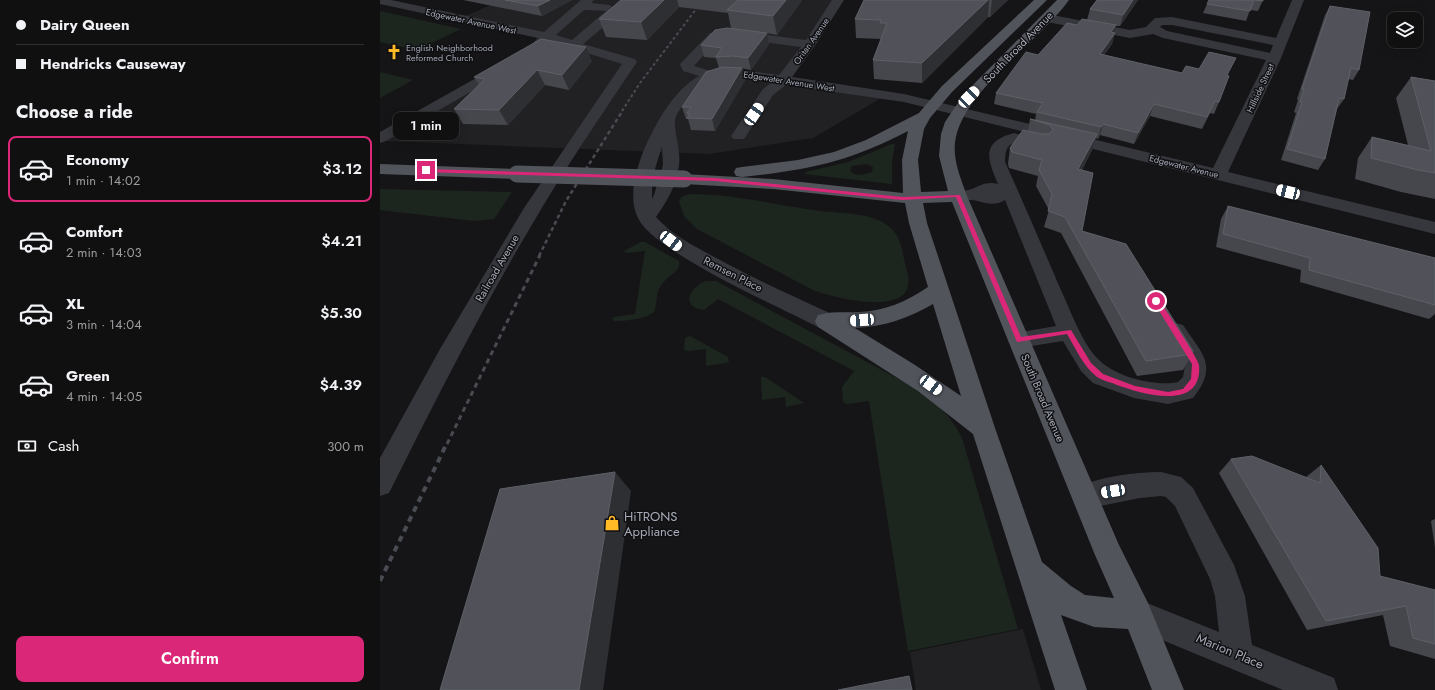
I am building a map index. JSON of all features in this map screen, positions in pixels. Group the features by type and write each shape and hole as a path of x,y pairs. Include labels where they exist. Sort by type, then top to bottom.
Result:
{"main road":[{"name":"South Broad Avenue","path":"1041,0 947,88 928,110 916,128 911,150 910,176 912,199 983,428 1071,690"},
{"name":"South Broad Avenue","path":"1063,0 969,97 959,110 948,130 946,146 947,162 967,195 1019,340 1109,555 1137,614 1168,690"},
{"path":"684,178 796,166 852,152 888,135 928,110"},
{"path":"380,169 684,178 773,184 912,199 967,195"},
{"path":"826,321 877,318 901,313 919,304 940,289"},
{"path":"826,321 931,385 958,405 983,428"},
{"path":"1032,572 1065,601 1079,608 1092,612 1137,614"}],"street":[{"path":"397,5 410,0"},
{"name":"Oritan Avenue","path":"739,136 768,92 782,81 810,44 838,0"},
{"name":"Hillside Street","path":"1218,175 1274,58 1298,0"},
{"name":"Edgewater Avenue West","path":"380,2 546,36 630,62"},
{"path":"527,53 534,49 546,36 584,3 613,10 609,16 574,45"},
{"path":"1047,18 1124,33 1151,31 1274,58"},
{"path":"1151,31 1159,21 1172,21 1280,43"},
{"name":"Edgewater Avenue West","path":"810,44 730,34 714,36 687,64 688,68 710,75 735,73 904,98 928,110"},
{"path":"380,138 514,61"},
{"name":"Railroad Avenue","path":"380,484 467,320 520,229 552,178 630,62"},
{"path":"647,218 642,193 648,164 668,116 693,84 710,75"},
{"name":"Edgewater Avenue","path":"928,110 959,110 1435,228"},
{"path":"647,218 663,195 671,165 668,116"},
{"path":"1088,158 1014,138 1004,141 997,151 997,162 1007,192 1069,332 1089,365 1101,376 1134,388 1168,394 1185,391 1194,380 1196,364 1164,314"},
{"path":"967,195 986,200 998,198 1007,192"},
{"name":"Remsen Place","path":"647,218 655,228 678,246 826,321"},
{"path":"1019,340 1069,332"},
{"path":"1085,496 1149,485 1170,486 1184,497 1224,575 1230,596 1238,655"},
{"name":"Marion Place","path":"1137,614 1322,690"}],"shaded area":[{"path":"502,0 840,0 787,83 883,97 813,138 709,154 385,141 551,41 459,19"},
{"path":"380,11 461,29 417,50 380,42"},
{"path":"380,72 413,80 380,98"},
{"path":"895,144 892,161 892,184 804,174 806,172 848,162","holes":["867,164 873,167 872,172 857,175 850,170 852,166"]},
{"path":"380,189 512,192 494,219 474,221 380,210"},
{"path":"690,194 737,197 813,210 861,215 879,220 891,228 899,240 908,274 907,289 901,297 891,301 878,302 863,302 813,290 697,229 684,216 679,202 681,197"},
{"path":"641,242 645,242 679,261 679,267 664,281 660,287 653,312 638,319 615,321 612,319 614,317 635,314 645,251 627,253 624,251"},
{"path":"706,281 716,281 923,392 945,413 954,424 962,438 1018,629 908,651 869,401 847,404 843,402 842,387 854,371 718,299 704,310 696,308 689,301 690,297 695,288"},
{"path":"690,336 728,357 729,361 726,363 706,366 706,349 684,350 685,338"},
{"path":"761,377 765,377 804,403 786,407 785,397 762,400"},
{"path":"1023,629 1041,690 916,690 910,652"}],"building":[{"path":"505,0 550,0 538,6"},
{"path":"621,0 664,0 641,22 599,19"},
{"path":"738,0 786,0 773,16 727,10"},
{"path":"864,0 988,0 922,63 873,60 887,23 880,23 881,20 855,19"},
{"path":"1097,0 1133,0 1123,15 1090,9"},
{"path":"1209,0 1254,0 1250,11 1207,4"},
{"path":"1330,6 1370,12 1359,70 1351,68 1344,99 1339,98 1325,159 1287,149 1302,102 1300,102 1304,89 1302,89"},
{"path":"1082,19 1116,25 1111,32 1115,33 1100,54 1182,73 1186,66 1199,69 1209,52 1236,58 1227,75 1229,76 1219,102 1215,101 1207,117 1154,104 1138,133 1103,124 1101,127 1037,112 1043,103 996,93 1026,52 1038,55 1067,23 1077,25"},
{"path":"727,28 767,33 748,58 732,56 716,57 722,48 701,45 715,30"},
{"path":"541,39 586,47 562,75 537,70 499,110 454,109 485,79 474,77"},
{"path":"722,67 742,68 712,119 687,118 690,114 687,113 691,107 682,107 706,72"},
{"path":"1411,77 1435,81 1435,173 1371,158 1372,137 1431,151"},
{"path":"1030,119 1097,134 1078,169 1093,173 1082,231 1126,244 1193,351 1192,354 1146,361 1065,217 1048,211 1052,194 1039,170 1042,160 1012,152 1010,148 1023,130 1049,134 1053,130 1050,125"},
{"path":"1228,206 1435,258 1435,305 1309,270 1310,258 1223,234"},
{"path":"1252,456 1320,483 1321,465 1378,548 1380,576 1435,590 1435,644 1413,638 1406,606 1326,621 1231,459"},
{"path":"615,472 579,690 440,690 500,489"},
{"path":"909,676 912,690 838,690"}],"railway":[{"path":"622,111 640,83 703,0"},
{"path":"539,256 566,201 623,110"},
{"path":"447,444 540,255"},
{"path":"380,581 447,443"}],"place":[{"name":"English Neighborhood Reformed Church","path":"394,52"},
{"name":"HiTRONS Appliance","path":"612,523"}],"route":[{"path":"426,170 684,178 773,184 912,199 958,196 1019,340 1069,332 1089,365 1101,376 1134,388 1168,394 1185,391 1194,380 1196,364 1156,301"}]}
